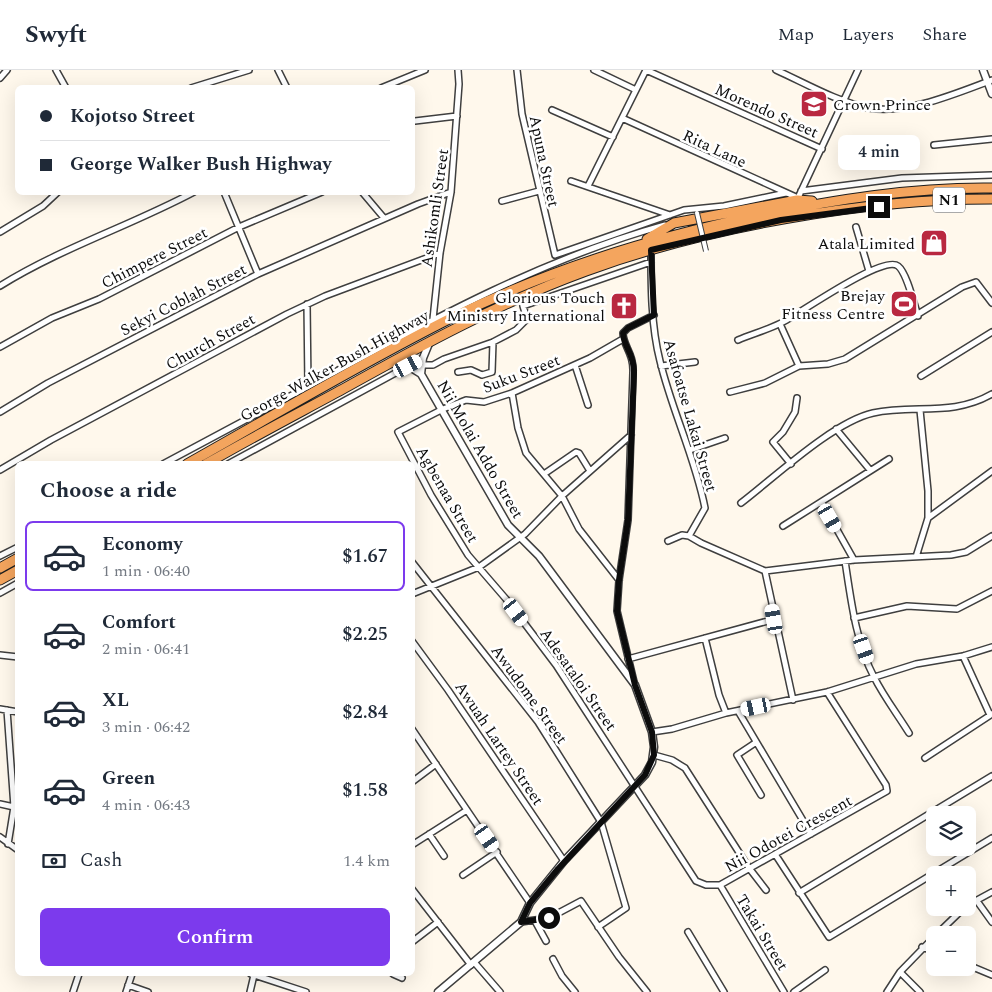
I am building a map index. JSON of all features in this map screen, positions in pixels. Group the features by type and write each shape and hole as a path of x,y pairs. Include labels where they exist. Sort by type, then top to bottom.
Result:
{"highway":[{"name":"George Walker Bush Highway","path":"192,461 449,319 534,280 640,244 688,230 828,202 915,192 990,187"},
{"path":"640,244 671,220 797,199 828,202"},
{"name":"George Walker Bush Highway","path":"211,461 430,340 587,271 651,250 725,232 814,214 957,199 992,199"},
{"path":"0,568 15,560"},
{"path":"0,580 15,572"}],"street":[{"path":"0,78 7,70"},
{"path":"56,70 64,85"},
{"path":"201,85 249,70"},
{"path":"278,70 286,85"},
{"path":"388,85 425,70"},
{"name":"Ashikomli Street","path":"433,319 440,253 451,192 457,116 458,70"},
{"name":"Apuna Street","path":"516,70 522,114 555,255 671,220"},
{"path":"594,70 636,90"},
{"path":"588,186 646,70"},
{"name":"Morendo Street","path":"646,70 822,149"},
{"path":"776,70 845,101 870,108 897,109 990,81"},
{"path":"797,199 858,70"},
{"path":"983,70 990,81 992,94"},
{"path":"552,110 613,137"},
{"path":"415,121 457,116"},
{"name":"Rita Lane","path":"622,118 797,199"},
{"path":"934,145 992,139"},
{"path":"801,191 902,178 992,175"},
{"path":"571,181 588,186 671,220"},
{"path":"502,201 539,191"},
{"name":"Sekyi Coblah Street","path":"0,412 48,383 258,274 384,218 451,192"},
{"path":"170,461 433,319 552,264 671,220 695,208 724,206 786,193"},
{"path":"0,232 43,206 55,195"},
{"path":"0,286 70,248 155,213 188,195"},
{"path":"225,195 258,274"},
{"name":"Chimpere Street","path":"0,347 52,318 99,299 238,227 315,195"},
{"path":"365,195 384,218"},
{"path":"697,213 706,251"},
{"path":"856,227 869,271"},
{"name":"Asafoatse Lakai Street","path":"651,250 654,315 661,366 690,450 704,508 689,536"},
{"name":"Church Street","path":"16,461 77,426 307,304 440,253"},
{"path":"234,461 408,366 422,362 433,365 444,359 493,342 516,330 527,320 523,306 651,262"},
{"path":"738,340 780,324 869,271 888,265 898,266 903,273 918,316"},
{"path":"730,392 765,383 799,366 828,364 845,359 918,316 962,287 976,282 992,303"},
{"path":"307,304 308,386"},
{"name":"Suku Street","path":"398,432 443,409 466,400 484,402 512,393 575,365 623,339 623,333 628,328 654,315"},
{"path":"780,324 799,366"},
{"path":"921,376 992,332"},
{"path":"623,339 634,360 628,520 619,580 617,611 635,685"},
{"name":"Nii Molai Addo Street","path":"421,374 422,362 430,340"},
{"path":"458,372 471,370 482,375 492,372 493,342"},
{"path":"661,366 695,362"},
{"name":"Nii Molai Addo Street","path":"390,363 408,366 421,374 443,409 508,525 539,556 635,685 652,732 654,755"},
{"path":"575,365 588,405"},
{"path":"512,393 518,428 526,453 562,496 579,529 619,580"},
{"path":"741,503 836,429 872,414 967,406 992,394"},
{"path":"791,464 773,442 783,432 795,412 797,398"},
{"path":"916,557 928,518 928,491 920,410"},
{"path":"836,429 869,469"},
{"name":"Agbenaa Street","path":"398,432 413,461"},
{"path":"415,593 478,567 520,537 562,496 631,435"},
{"path":"690,450 725,438"},
{"path":"544,474 576,452 579,453 590,471"},
{"path":"783,526 822,503 869,469 889,459"},
{"name":"Church Street","path":"0,470 15,461"},
{"name":"Agbenaa Street","path":"415,464 431,495 468,555 478,567"},
{"path":"928,518 992,471"},
{"path":"822,503 854,560"},
{"path":"668,541 682,535 689,536 765,571 854,560 945,556 966,552 992,536"},
{"path":"0,556 15,548"},
{"path":"844,562 854,618 874,677 909,733"},
{"name":"Awudome Street","path":"415,566 538,722 601,822 626,908 598,926"},
{"name":"Adesataloi Street","path":"478,567 556,665 636,784"},
{"path":"765,571 793,700"},
{"path":"0,593 15,585"},
{"path":"854,618 907,606 957,609 992,591"},
{"path":"628,659 774,619"},
{"path":"705,638 716,687 726,713"},
{"name":"Awuah Lartey Street","path":"415,645 443,682 564,860"},
{"path":"652,732 672,729 726,713 827,692 916,664 963,656 992,647"},
{"path":"0,655 15,658"},
{"path":"925,758 991,715 963,656"},
{"name":"Nii Odotei Crescent","path":"636,784 696,881 706,885 720,885 886,791 886,785 827,692"},
{"path":"0,709 15,711"},
{"path":"7,710 14,807 8,844"},
{"path":"738,711 755,743 811,834"},
{"path":"415,733 530,903"},
{"path":"755,743 737,755 762,795"},
{"path":"440,991 521,922 530,903 564,860 649,769 654,755 672,760 685,768 749,868 766,890"},
{"path":"415,780 436,764"},
{"path":"799,893 992,776"},
{"path":"0,804 14,807"},
{"path":"415,843 468,810"},
{"path":"429,834 444,856"},
{"path":"0,837 15,848"},
{"path":"775,854 799,893 830,937 992,838"},
{"path":"463,875 497,852"},
{"name":"Takai Street","path":"720,885 784,992"},
{"path":"992,892 977,901 992,922"},
{"path":"415,894 472,963 500,992"},
{"path":"521,922 535,921 555,915 581,901 619,957 647,992"},
{"path":"945,926 955,916"},
{"path":"535,921 546,941"},
{"path":"415,940 438,922"},
{"path":"688,932 724,992"},
{"path":"887,992 900,972 926,943"},
{"path":"922,947 926,949"},
{"path":"553,959 562,976 575,992"},
{"path":"976,969 992,976"},
{"path":"794,992 825,970"},
{"path":"900,972 920,992"},
{"path":"73,992 78,976"},
{"path":"126,992 131,976"},
{"path":"250,992 252,976"},
{"path":"258,976 306,992"},
{"path":"398,976 402,978"},
{"path":"128,985 148,992"}],"place":[{"name":"Crown Prince","path":"814,104"},
{"name":"Atala Limited","path":"934,243"},
{"name":"Brejay Fitness Centre","path":"904,304"},
{"name":"Glorious Touch Ministry International","path":"624,306"}],"route":[{"path":"549,918 521,922 530,903 564,860 645,775 654,755 652,732 635,685 617,611 619,580 628,520 634,372 634,360 623,339 623,333 628,328 654,315 651,250 781,220 814,214 879,207"}]}
